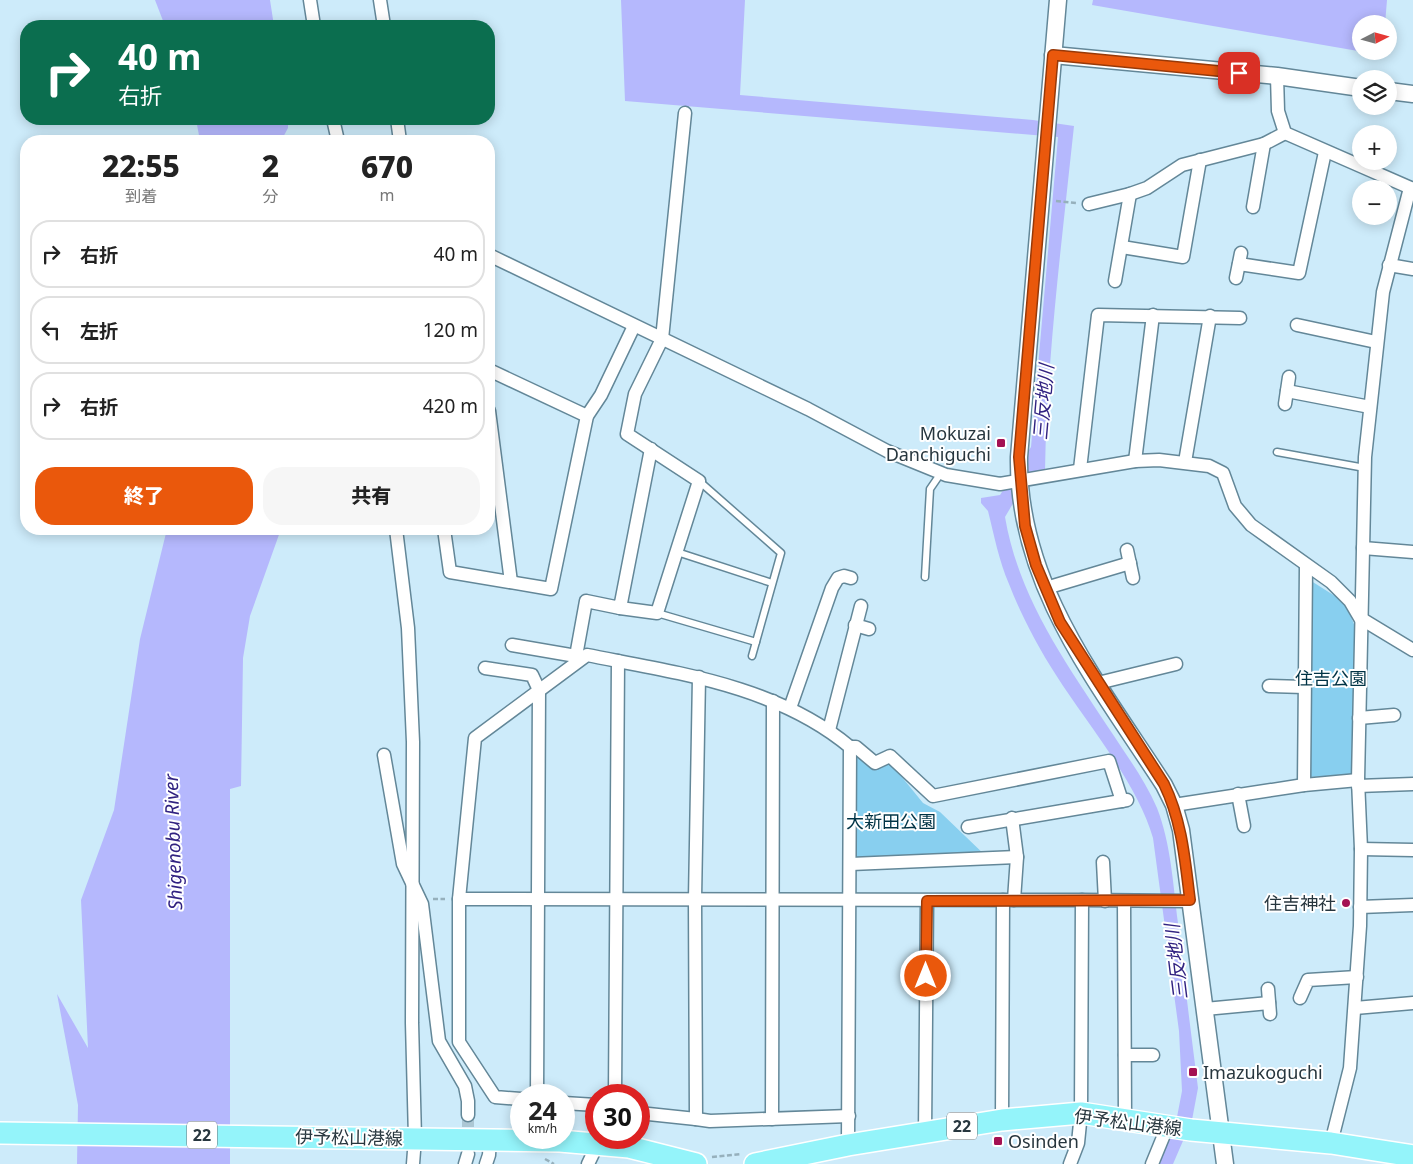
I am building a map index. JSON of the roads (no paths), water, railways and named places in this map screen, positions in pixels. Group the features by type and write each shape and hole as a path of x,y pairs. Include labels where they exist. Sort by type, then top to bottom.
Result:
{"main road":[{"name":"伊予松山港線","path":"754,1164 848,1145 1002,1120 1081,1113 1177,1127 1331,1143 1413,1156"},
{"name":"伊予松山港線","path":"0,1133 490,1139 585,1143"},
{"name":"伊予松山港線","path":"637,1149 696,1164"}],"street":[{"path":"310,0 313,20"},
{"path":"380,0 383,20"},
{"path":"1058,0 1024,392 1020,482 1025,526 1036,565 1060,622 1164,784 1174,804 1181,830 1187,901 1205,1009 1225,1164"},
{"path":"1053,55 1277,76 1352,87"},
{"path":"1277,76 1278,111 1285,133 1411,189 1389,265 1376,342 1370,407 1365,468 1360,618 1358,783 1361,849 1357,977 1350,1068 1331,1143"},
{"path":"1397,92 1413,94"},
{"path":"578,659 586,601 657,613 699,481 627,434 635,394 662,340 685,114"},
{"path":"1089,204 1147,188 1182,165 1264,144 1285,133"},
{"path":"1253,208 1264,144"},
{"path":"1236,278 1240,259 1299,273 1325,152"},
{"path":"1122,247 1183,257 1200,160"},
{"path":"1115,281 1130,194"},
{"path":"495,258 808,409 887,451 941,473 986,483 1020,482 1080,469 1135,461 1185,462 1209,466 1223,473 1235,506 1251,525 1331,582 1350,602 1360,618 1413,650"},
{"path":"1389,265 1413,269"},
{"path":"1080,469 1098,315 1153,314 1240,318"},
{"path":"1135,461 1153,314"},
{"path":"1185,462 1210,316"},
{"path":"1298,324 1376,342"},
{"path":"445,535 450,572 551,589 587,416 601,395 634,326"},
{"path":"495,373 587,416"},
{"path":"1289,377 1286,398 1370,407"},
{"path":"620,608 651,449"},
{"path":"495,458 511,582"},
{"path":"397,535 408,647 413,742 412,1023 409,1138 413,1164"},
{"path":"1363,548 1413,552"},
{"path":"1046,588 1128,557 1133,578"},
{"path":"1304,785 1306,566"},
{"path":"790,708 832,588 838,578 844,576 851,578"},
{"path":"829,730 861,606"},
{"path":"855,625 869,629"},
{"path":"512,645 578,659"},
{"path":"510,1099 495,1097 460,1042 459,899 475,738 578,659 588,655 699,677 773,701 790,708 829,730 850,747 856,746 874,763 890,756 932,796 1109,761 1125,801 1012,818 968,827"},
{"path":"616,1084 618,661"},
{"path":"1098,683 1176,664"},
{"path":"485,668 532,675 539,690 537,1084"},
{"path":"696,1119 699,677"},
{"path":"1269,686 1304,686"},
{"path":"772,1119 773,701"},
{"path":"1359,718 1394,716"},
{"path":"848,1145 851,899 850,747"},
{"path":"384,755 403,864 420,900 439,1042 464,1086 468,1115"},
{"path":"1174,804 1304,785 1358,783 1413,784"},
{"path":"1238,794 1244,826"},
{"path":"1002,1120 1008,900 1018,857 1012,818"},
{"path":"1361,849 1413,850"},
{"path":"851,864 1018,857"},
{"path":"1103,862 1105,900"},
{"path":"459,899 1187,901"},
{"path":"1070,1164 1078,1143 1081,1113 1082,900"},
{"path":"925,1133 927,901"},
{"path":"1124,901 1125,1119"},
{"path":"1360,907 1413,905"},
{"path":"1300,998 1308,980 1357,977"},
{"path":"1205,1009 1270,1008 1268,989"},
{"path":"1354,1008 1413,1003"},
{"path":"1125,1055 1153,1055"},
{"path":"650,1114 710,1121 849,1116"},
{"path":"1152,1164 1177,1127"},
{"path":"486,1164 490,1139"},
{"path":"588,1164 595,1149"}],"lane":[{"path":"1277,452 1365,468"},
{"path":"925,577 930,489 941,473"},
{"path":"699,481 781,553 752,656"},
{"path":"677,552 772,583"},
{"path":"657,613 756,642"}],"water":[{"path":"155,0 270,0 273,20 163,20"},
{"name":"三反地川","path":"621,0 745,0 740,95 1033,120 1074,126 1052,341 1045,471 1031,473 1005,517 1012,547 1034,605 1063,658 1148,789 1162,822 1173,879 1198,1088 1192,1120 1173,1164 1157,1164 1177,1117 1182,1091 1179,1031 1153,838 1146,817 1123,775 1068,694 1030,631 1005,575 988,511 981,503 981,498 1000,495 1031,447 1058,137 625,101"},
{"path":"1093,0 1387,0 1386,15 1352,15 1352,50 1092,5"},
{"path":"197,125 288,125 284,135 199,135"},
{"name":"Shigenobu River","path":"166,535 279,535 250,616 243,658 241,786 230,789 230,1164 77,1164 78,1105 57,994 88,1048 81,900 114,810 140,639"}],"tunnel":[{"path":"468,1115 468,1145"}],"place":[{"name":"Mokuzai Danchiguchi","path":"1001,443"},
{"name":"住吉神社","path":"1346,903"},
{"name":"Imazukoguchi","path":"1193,1072"},
{"name":"Osinden","path":"998,1141"}],"park label":[{"name":"住吉公園","path":"1331,678"},
{"name":"大新田公園","path":"891,821"}]}
